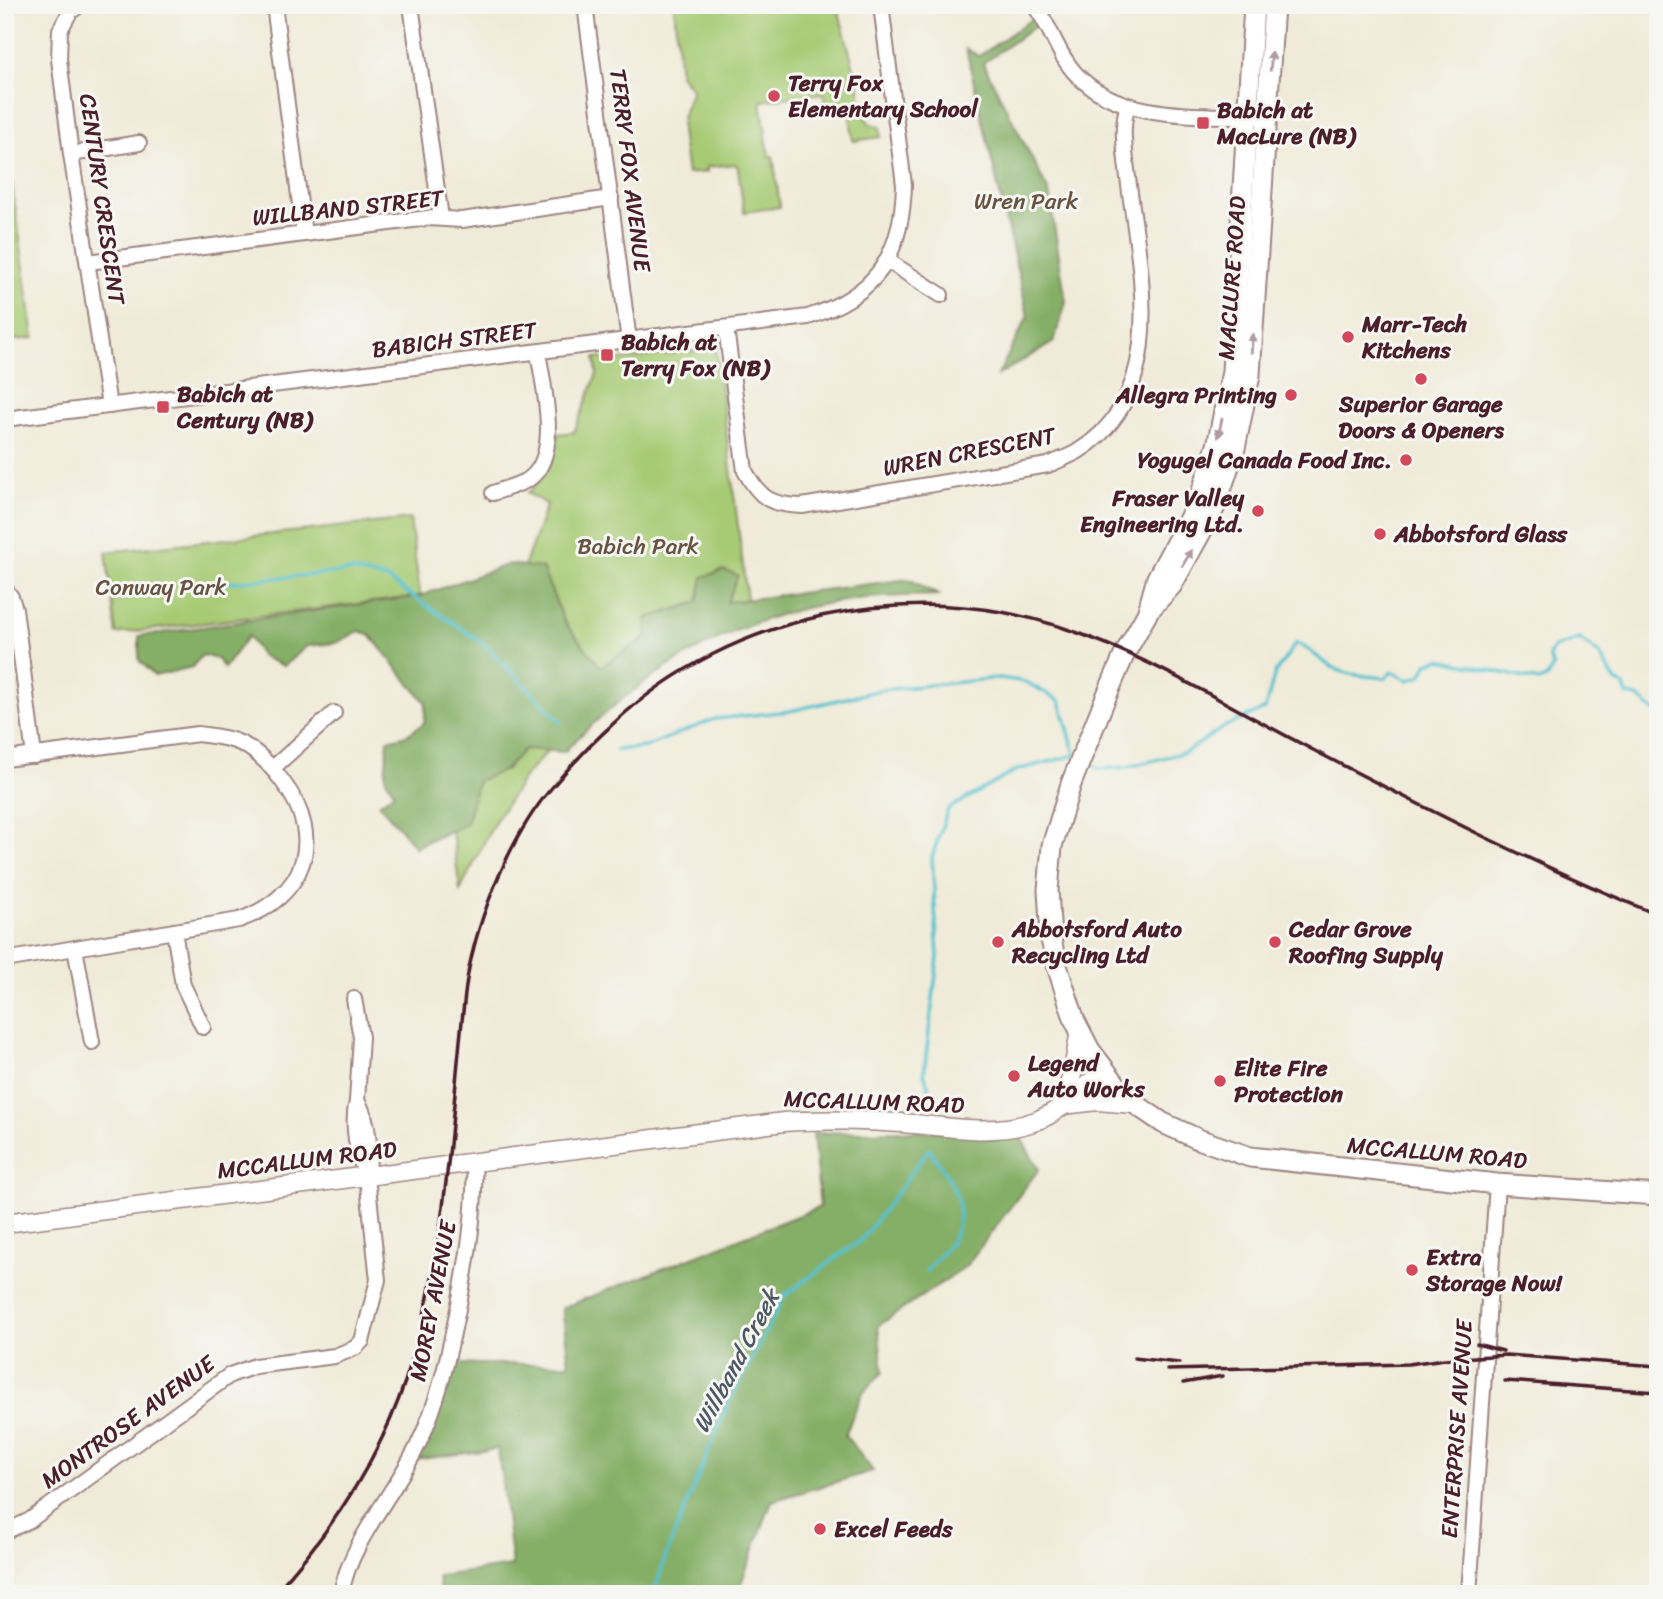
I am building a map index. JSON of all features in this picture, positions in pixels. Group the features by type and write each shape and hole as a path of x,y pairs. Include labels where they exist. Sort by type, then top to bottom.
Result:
{"main road":[{"name":"MACLURE ROAD","path":"1105,1070 1080,1030 1056,963 1048,903 1052,846 1071,784 1125,653 1147,614 1171,585 1194,547 1216,505 1235,449 1250,375 1258,117 1254,5"},
{"name":"MACLURE ROAD","path":"1258,117 1274,5"},
{"name":"MCCALLUM ROAD","path":"1105,1070 1135,1104 1163,1123 1198,1139 1250,1157 1497,1184 1658,1195"}],"street":[{"name":"CENTURY CRESCENT","path":"80,5 64,20 58,40 71,154 109,406"},
{"path":"274,5 304,234"},
{"path":"411,5 441,218"},
{"name":"TERRY FOX AVENUE","path":"585,5 629,341"},
{"name":"BABICH STREET","path":"5,419 629,341 808,317 832,310 873,280 888,261 898,237 903,210 904,185 881,5"},
{"path":"1034,5 1058,49 1077,75 1098,93 1126,106 1171,112 1258,117"},
{"name":"WREN CRESCENT","path":"726,328 745,471 753,487 766,500 782,506 802,506 1048,465 1076,453 1100,435 1118,413 1133,382 1140,346 1143,285 1124,136 1126,106"},
{"path":"71,154 139,143"},
{"name":"WILLBAND STREET","path":"88,262 441,218 462,220 611,198"},
{"path":"888,261 941,295"},
{"path":"493,493 528,479 538,468 546,452 548,434 538,352"},
{"path":"5,589 15,609 34,756"},
{"path":"272,768 334,713"},
{"path":"5,759 198,734 220,737 240,743 272,768 294,796 303,817 307,841 302,863 293,883 278,900 261,912 239,920 5,960"},
{"path":"174,931 183,985 203,1027"},
{"path":"75,948 92,1042"},
{"path":"354,999 361,1037 356,1101 363,1110 370,1161 367,1177"},
{"path":"1080,1030 1073,1071 1063,1105 1097,1101 1135,1104"},
{"name":"MCCALLUM ROAD","path":"5,1223 784,1122 812,1120 989,1129 1015,1127 1038,1120 1063,1105 1105,1070"},
{"name":"MOREY AVENUE","path":"341,1594 352,1559 417,1448 444,1376 473,1212 474,1161"},
{"name":"MONTROSE AVENUE","path":"5,1532 30,1520 230,1376 255,1366 335,1356 359,1345 364,1337 378,1280 367,1177"},
{"name":"ENTERPRISE AVENUE","path":"1469,1594 1497,1184"}],"green space":[{"path":"674,5 837,5 857,72 862,113 870,124 880,126 881,137 853,141 849,105 826,108 824,93 761,101 769,156 773,156 780,207 744,212 736,164 707,167 707,172 687,174 681,131 682,118 692,89 680,75"},
{"name":"Wren Park","path":"1033,18 1037,25 983,63 1049,192 1066,302 1054,342 998,375 1028,316 966,49 979,56"},
{"path":"5,135 34,338 5,341"},
{"name":"Babich Park","path":"716,348 748,607 584,711 525,776 494,823 460,891 420,596 116,634 106,552 410,519 420,595 454,591 523,569 547,504 527,493 540,481 548,467 558,434 574,432 597,374 595,358 603,357 605,362"},
{"path":"509,564 542,568 565,623 601,667 646,637 647,618 698,602 703,577 723,570 738,575 727,602 909,579 938,595 873,598 810,607 770,618 732,633 695,651 626,696 564,752 524,749 505,770 478,781 466,824 415,847 379,804 394,792 385,777 388,740 407,735 424,723 426,703 369,634 359,631 336,643 307,646 284,666 262,657 248,636 224,668 217,659 202,655 192,667 155,676 139,660 139,636 420,596"},
{"path":"813,1133 1018,1133 1039,1169 966,1266 878,1326 883,1372 862,1394 845,1435 873,1471 772,1501 737,1594 440,1594 438,1576 512,1566 498,1449 413,1460 455,1364 569,1364 562,1308 820,1207"}],"waterway":[{"path":"198,585 353,571 387,579 483,643 561,722"},
{"name":"Willband Creek","path":"1086,761 1100,769 1128,767 1186,752 1224,727 1265,709 1275,673 1296,643 1346,673 1385,678 1392,672 1408,680 1421,676 1428,663 1440,659 1539,681 1546,678 1553,667 1549,656 1554,648 1580,639 1599,654 1616,682 1624,686 1627,695 1638,697 1658,714"},
{"path":"617,750 645,747 715,719 790,711 881,690 1000,678 1026,682 1060,701 1075,754"},
{"name":"Willband Creek","path":"933,1102 924,1073 938,957 932,857 948,809 1017,770 1076,755"},
{"name":"Willband Creek","path":"654,1594 666,1555 727,1406 785,1295 862,1239 929,1149 949,1179 958,1200 959,1211 952,1240 926,1271"}],"railway":[{"path":"274,1594 320,1539 347,1500 382,1438 403,1387 420,1333 441,1221 469,969 484,915 506,860 534,811 589,747 661,685 712,655 767,632 824,616 883,607 942,606 1001,612 1058,626 1157,667 1442,816 1570,877 1658,915"},
{"path":"1477,1344 1503,1351"},
{"path":"1167,1370 1408,1364 1506,1355 1658,1366"},
{"path":"1134,1358 1179,1363"},
{"path":"1183,1383 1223,1376"},
{"path":"1505,1381 1658,1392"}],"place":[{"name":"Terry Fox Elementary School","path":"774,96"},
{"name":"Babich at MacLure (NB)","path":"1203,123"},
{"name":"Marr-Tech Kitchens","path":"1348,337"},
{"name":"Babich at Terry Fox (NB)","path":"607,355"},
{"name":"Superior Garage Doors & Openers","path":"1421,379"},
{"name":"Allegra Printing","path":"1291,395"},
{"name":"Babich at Century (NB)","path":"163,407"},
{"name":"Yogugel Canada Food Inc.","path":"1406,460"},
{"name":"Fraser Valley Engineering Ltd.","path":"1258,511"},
{"name":"Abbotsford Glass","path":"1380,534"},
{"name":"Abbotsford Auto Recycling Ltd","path":"998,942"},
{"name":"Cedar Grove Roofing Supply","path":"1275,942"},
{"name":"Legend Auto Works","path":"1014,1076"},
{"name":"Elite Fire Protection","path":"1220,1081"},
{"name":"Extra Storage Now!","path":"1412,1270"},
{"name":"Excel Feeds","path":"820,1529"}],"park label":[{"name":"Conway Park","path":"161,587"}]}
